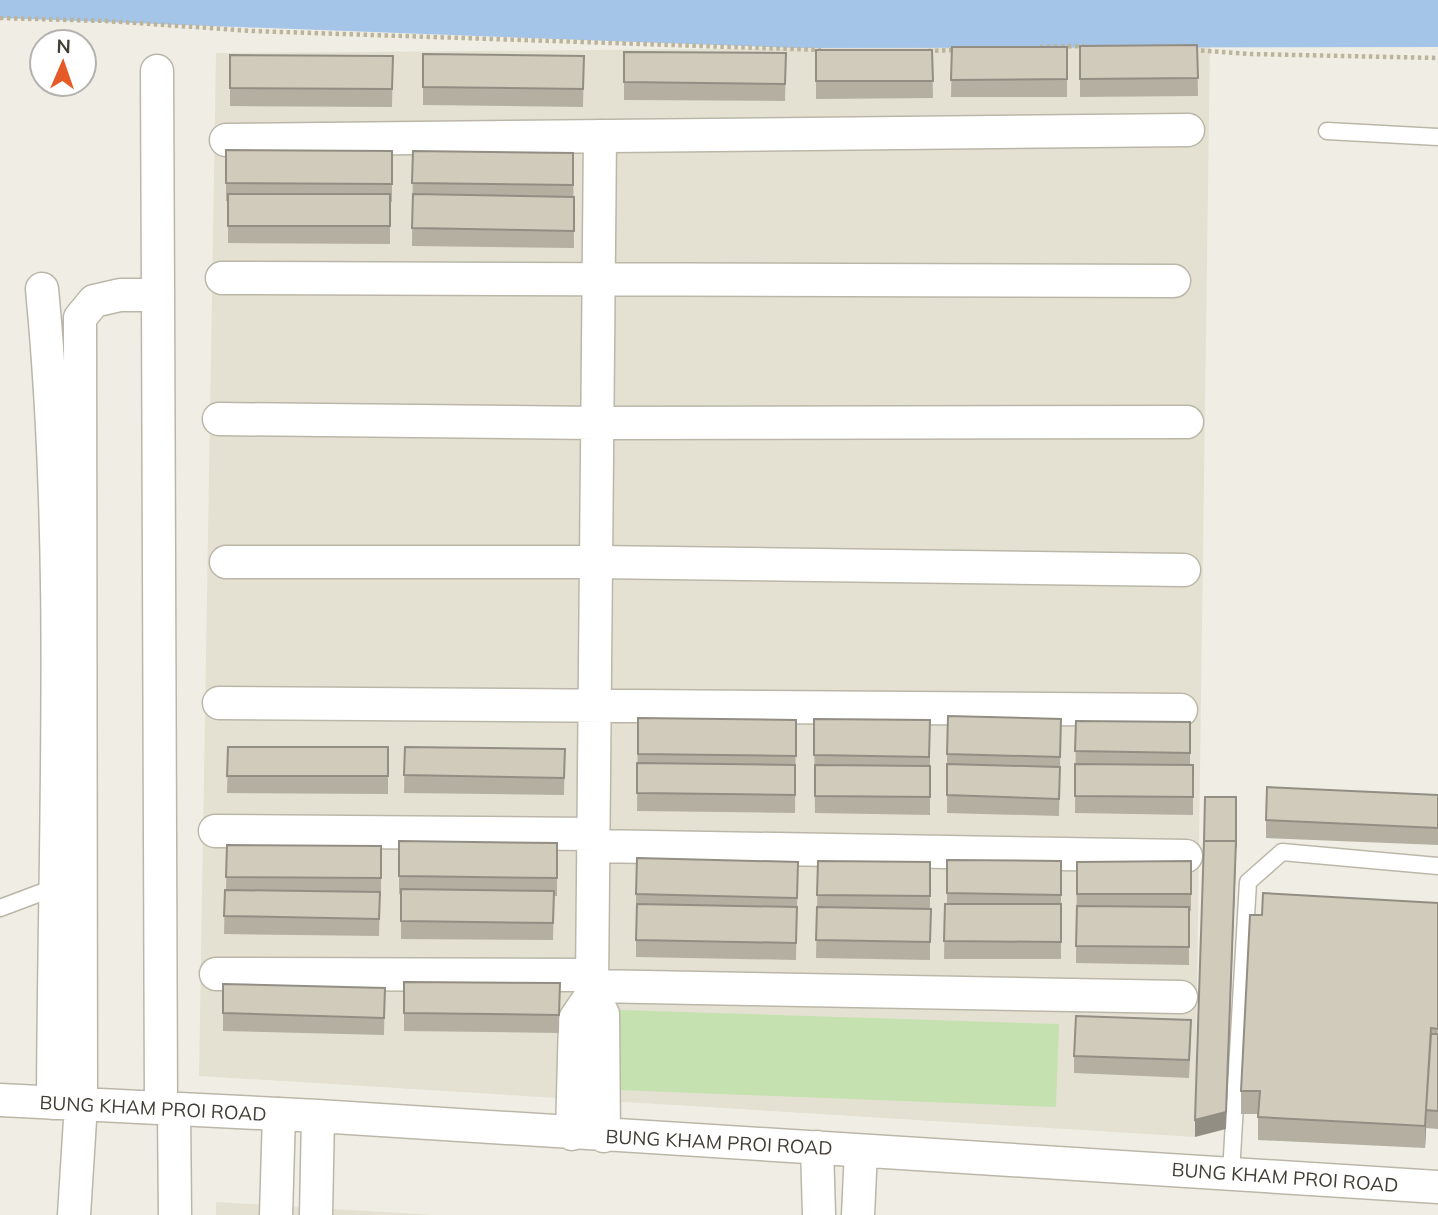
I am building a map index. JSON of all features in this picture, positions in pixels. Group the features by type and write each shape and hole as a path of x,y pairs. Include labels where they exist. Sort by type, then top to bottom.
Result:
{"street":[{"path":"157,71 168,1109 174,1215"},
{"path":"226,140 1188,130"},
{"path":"600,136 592,985 603,1014 604,1136"},
{"path":"222,278 1174,281"},
{"path":"42,289 53,401 58,782 56,887 74,1215"},
{"path":"67,1104 80,318 94,301 120,295 158,295"},
{"path":"219,419 1186,422"},
{"path":"226,562 595,562 1184,570"},
{"path":"219,703 1181,710"},
{"path":"215,831 1186,856"},
{"path":"216,974 1181,997"},
{"path":"572,1134 575,1019 592,985"},
{"name":"BUNG KHAM PROI ROAD","path":"0,1100 318,1116 1438,1187"},
{"path":"276,1215 279,1114"},
{"path":"316,1215 318,1116"},
{"path":"817,1147 819,1215"},
{"path":"858,1215 861,1151"}],"lane":[{"path":"1327,131 1438,137"},
{"path":"1231,1173 1248,883 1282,852 1438,866"},
{"path":"0,908 56,887"}],"path":[{"path":"0,18 106,21 253,31 827,50"},
{"path":"1028,48 1094,47"},
{"path":"1185,49 1250,54 1438,58"},
{"path":"924,51 963,50"}],"shaded area":[{"path":"1210,45 1195,1137 199,1076 216,53"},
{"path":"216,1202 436,1215 216,1215"}],"green space":[{"path":"620,1010 1059,1024 1056,1107 619,1090"}],"water":[{"path":"0,0 1438,0 1438,47 794,48 0,18"}],"building":[{"path":"1197,45 1198,78 1080,79 1080,46"},
{"path":"952,47 1067,47 1067,79 951,80"},
{"path":"816,50 932,50 933,81 816,81"},
{"path":"624,52 786,53 785,84 624,82"},
{"path":"423,54 584,56 583,89 423,87"},
{"path":"230,55 393,56 392,89 230,88"},
{"path":"226,150 392,151 392,184 226,183"},
{"path":"413,151 573,153 573,185 412,183"},
{"path":"228,194 390,194 390,226 228,226"},
{"path":"413,194 574,197 574,231 412,228"},
{"path":"948,716 1061,719 1060,757 947,754"},
{"path":"638,718 796,720 796,756 638,754"},
{"path":"814,719 930,720 929,757 814,755"},
{"path":"1076,721 1190,722 1190,753 1075,751"},
{"path":"228,747 388,747 388,776 227,776"},
{"path":"405,747 565,749 564,778 404,775"},
{"path":"637,763 795,765 795,795 637,793"},
{"path":"947,764 1060,767 1059,799 947,795"},
{"path":"1075,764 1193,765 1193,797 1075,796"},
{"path":"815,765 930,766 930,797 815,796"},
{"path":"1267,787 1438,795 1438,828 1266,820"},
{"path":"1205,797 1236,797 1236,841 1204,841"},
{"path":"399,841 557,843 557,878 399,876"},
{"path":"1204,841 1236,841 1226,1112 1195,1120"},
{"path":"227,845 381,846 381,878 226,877"},
{"path":"637,858 798,862 797,898 636,894"},
{"path":"947,860 1061,861 1061,895 947,893"},
{"path":"818,861 930,862 930,896 817,895"},
{"path":"1191,861 1191,894 1077,894 1077,862"},
{"path":"401,889 554,891 553,923 401,921"},
{"path":"225,890 380,892 379,919 224,916"},
{"path":"1263,893 1438,903 1438,1029 1431,1028 1425,1126 1258,1117 1260,1091 1241,1091 1250,915 1262,915"},
{"path":"637,904 797,907 796,943 636,940"},
{"path":"945,904 1061,904 1061,942 944,941"},
{"path":"1077,906 1189,907 1189,947 1076,946"},
{"path":"817,907 931,909 930,942 816,940"},
{"path":"404,982 560,983 559,1015 404,1013"},
{"path":"223,984 385,988 384,1018 223,1013"},
{"path":"1076,1016 1191,1020 1189,1060 1074,1056"},
{"path":"1431,1034 1438,1034 1438,1111 1426,1110"}]}
